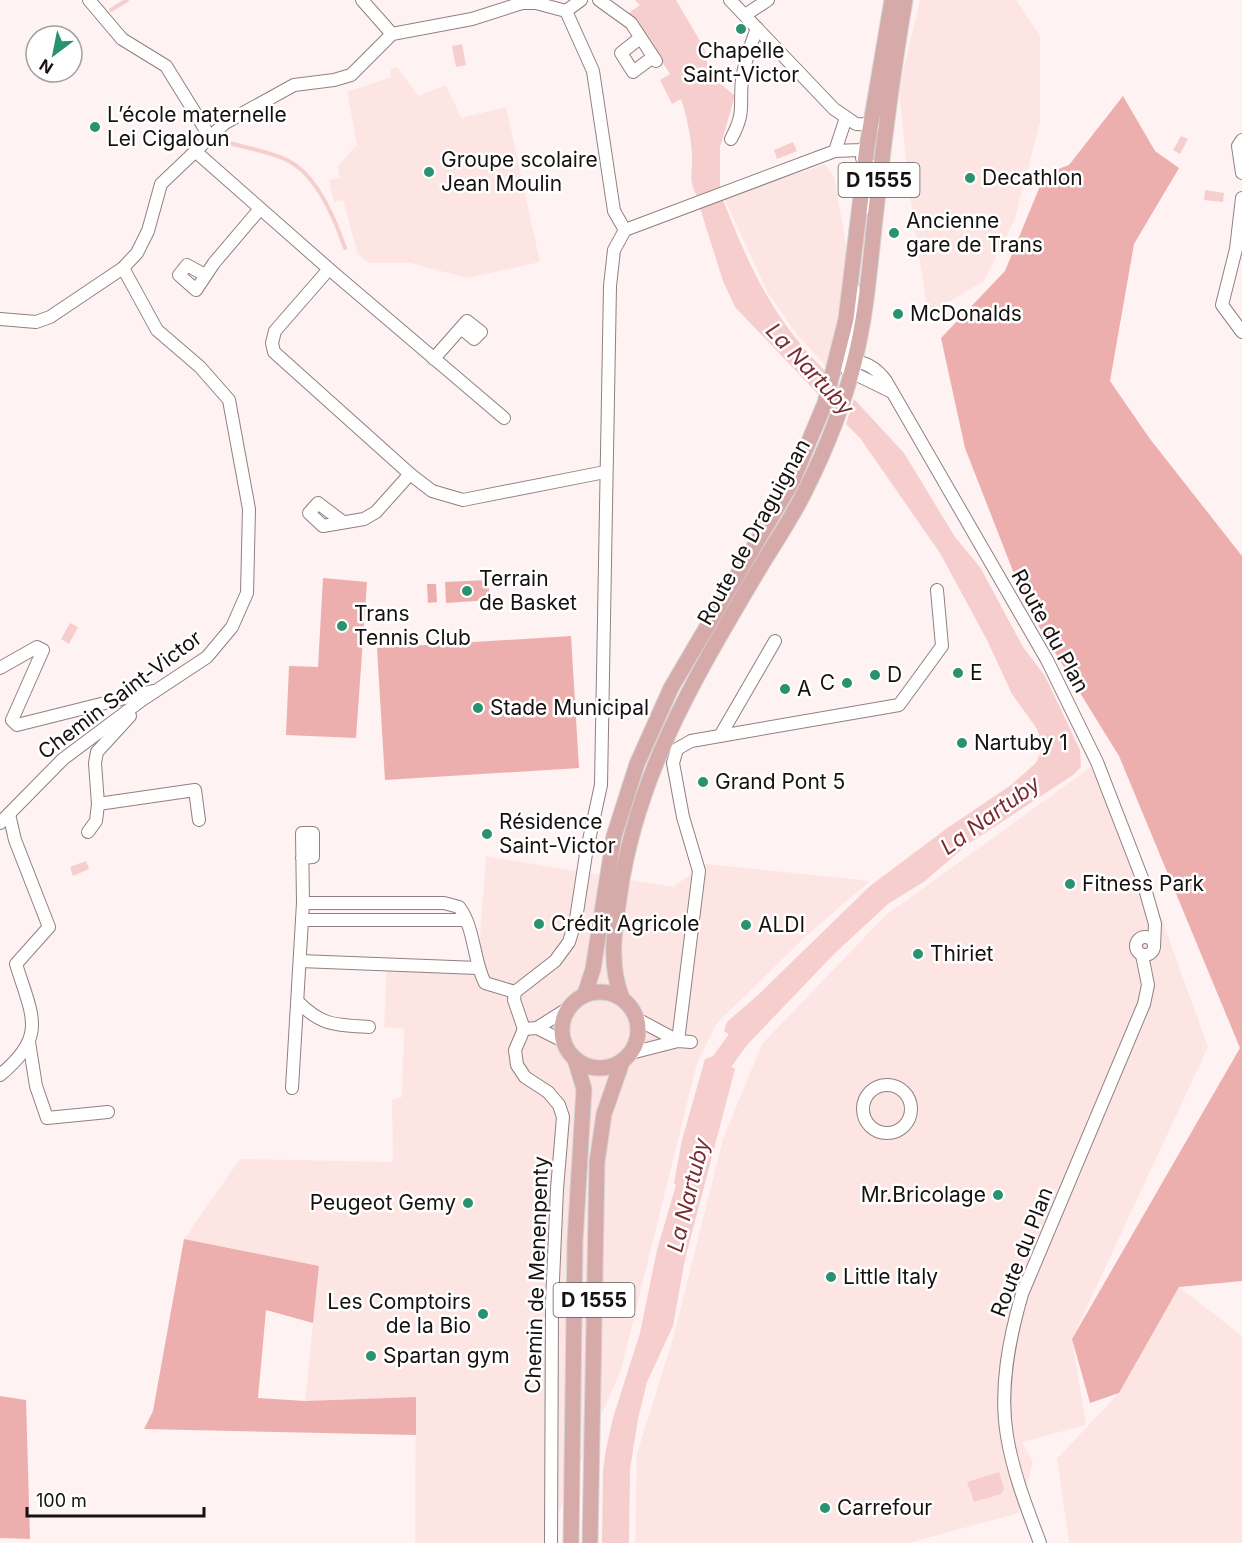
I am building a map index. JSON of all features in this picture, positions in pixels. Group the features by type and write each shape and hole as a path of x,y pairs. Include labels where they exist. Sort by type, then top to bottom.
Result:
{"main road":[{"name":"Route de Draguignan","path":"622,998 617,985 612,948 615,920 629,841 652,769 691,685 806,489 837,420 846,390 844,367 866,154 892,0"},
{"name":"Route de Draguignan","path":"585,994 594,969 614,836 637,764 671,688 792,482 825,403 844,367 873,237 905,0"},
{"path":"604,992 622,998 637,1019 636,1043 626,1057 598,1068 575,1059 563,1041 562,1025 567,1010 585,994 604,992"},
{"name":"D 1555","path":"590,1543 597,1162 604,1114 626,1057"},
{"name":"D 1555","path":"571,1543 575,1241 584,1089 575,1059"}],"street":[{"path":"89,0 122,39 166,66 210,136"},
{"path":"362,0 392,34"},
{"path":"566,11 581,0"},
{"path":"599,0 631,23 655,59 633,72 621,53 640,38"},
{"path":"730,0 846,118 871,126 882,124 888,117"},
{"path":"745,15 768,0"},
{"path":"0,319 36,322 50,317 123,268 137,253 148,231 161,184 225,123 294,85 334,80 351,75 392,34 481,17 522,3 536,3 566,11"},
{"path":"566,11 593,71 614,211 625,230"},
{"path":"731,139 742,119 742,80 748,51 757,28"},
{"path":"835,151 846,118"},
{"path":"1242,140 1238,146 1242,173"},
{"path":"195,151 259,210 504,417"},
{"path":"563,1041 531,1029 514,1000 515,992 555,961 569,942 576,920 586,854 601,786 605,472 610,286 614,250 625,230 647,224 835,151 866,154 872,171 870,204 873,237"},
{"path":"1242,198 1236,249 1222,305 1242,332"},
{"path":"206,275 259,210"},
{"name":"Chemin Saint-Victor","path":"4,818 63,759 142,700 207,657 232,627 247,593 249,509 229,400 200,367 157,330 123,268"},
{"path":"329,269 275,332 272,343 274,352 432,491 463,500 605,472"},
{"path":"434,359 461,328"},
{"name":"Route du Plan","path":"844,367 892,392 1047,660 1097,762 1131,843 1155,924 1156,963 1144,1004 1022,1294 1009,1339 1004,1404 1007,1436 1040,1543"},
{"path":"343,522 364,519 376,512 410,474"},
{"path":"684,1041 699,871 683,817 673,763 677,749 691,741 899,705 942,646 937,590"},
{"path":"720,736 775,641"},
{"path":"0,668 29,650 37,647 43,650 12,720 17,725 141,692 157,691"},
{"path":"88,832 96,821 98,804 95,764 97,752 142,700"},
{"path":"98,804 195,790 199,820"},
{"path":"0,1075 18,1059 34,1029 16,964 49,927 45,911 37,899 15,840 4,818"},
{"path":"292,1088 303,903 302,858"},
{"name":"Route du Plan","path":"1141,938 1148,900"},
{"path":"303,903 444,903 459,908 466,920 477,968 485,983 515,992"},
{"path":"302,920 466,920"},
{"path":"1141,938 1150,939 1154,946 1150,954 1142,955 1136,946 1141,938"},
{"name":"Route du Plan","path":"1142,955 1148,985"},
{"path":"300,962 477,968"},
{"path":"298,1002 310,1014 331,1025 369,1027"},
{"path":"531,1029 567,1010"},
{"path":"637,1019 684,1041"},
{"name":"Chemin de Menenpenty","path":"531,1029 515,1050 517,1065 525,1077 548,1092 559,1105 563,1117 556,1189 552,1303 551,1543"},
{"path":"626,1057 684,1041"},
{"path":"29,1042 36,1086 47,1119 108,1112"},
{"path":"887,1084 903,1091 911,1105 911,1114 905,1126 888,1134 871,1128 862,1110 863,1101 869,1091 887,1084"}],"shaded area":[{"path":"920,0 1016,0 1040,36 1040,122 1015,219 984,281 928,314 909,190 899,89"},
{"name":"Groupe scolaire Jean Moulin","path":"397,67 418,96 446,85 461,118 506,107 540,262 467,278 410,263 369,263 358,255 343,200 334,202 329,180 340,178 338,166 357,145 347,92 391,77 391,69"},
{"path":"1123,96 1155,151 1179,168 1134,244 1110,381 1150,439 1242,556 1242,1281 1179,1287 1119,1393 1090,1403 1072,1339 1240,1048 1119,756 1027,607 965,448 941,338 1005,271 1045,174 1069,165"},
{"path":"825,164 834,177 847,249 842,298 826,366 799,337 769,295 724,198"},
{"name":"Trans Tennis Club","path":"323,578 367,582 356,738 286,735 289,666 318,667"},
{"name":"Terrain de Basket","path":"488,580 490,600 446,603 445,582"},
{"path":"427,584 436,584 437,602 428,603"},
{"name":"Stade Municipal","path":"571,636 579,768 385,780 377,648"},
{"path":"1091,767 1156,903 1208,1047 1072,1339 1086,1425 1022,1442 1033,1462 1019,1513 908,1543 635,1543 637,1454 674,1335 723,1139 762,1044 886,915"},
{"path":"486,856 673,887 705,864 870,881 808,934 717,1023 697,1063 621,1370 545,1543 415,1543 416,1397 305,1401 319,1267 184,1239 240,1159 393,1162 392,1100 402,1097 404,1029 384,1027 387,964 478,964"},
{"path":"184,1239 319,1266 313,1323 266,1310 258,1398 305,1401 416,1397 416,1435 144,1429 153,1411"},
{"path":"1179,1287 1242,1336 1242,1543 1069,1543 1057,1459 1119,1393"},
{"path":"0,1396 26,1400 30,1539 0,1538"}],"water":[{"path":"635,0 676,0 704,48 710,75 735,96 720,147 720,188 697,196 694,190 691,141 681,99 672,104 660,80 670,74 629,13 640,5"},
{"path":"462,44 466,65 456,67 452,46"},
{"path":"1181,136 1188,139 1180,154 1173,150"},
{"path":"793,142 797,151 777,159 774,150"},
{"path":"1205,190 1224,193 1223,202 1204,200"},
{"path":"723,200 764,291 790,331 825,371 818,394 735,307 723,281 700,208"},
{"path":"854,399 904,453 955,537 980,567 1023,647 1045,676 1080,750 1081,767 1073,775 968,844 925,881 888,904 834,954 746,1046 724,1031 727,1022 870,886 946,829 1011,785 1036,763 1043,747 1037,729 1012,694 987,640 940,553 860,438 846,424"},
{"path":"70,623 78,627 69,644 61,639"},
{"path":"86,861 89,869 73,876 70,867"},
{"path":"713,1056 735,1069 685,1259 673,1326 647,1382 638,1419 630,1469 629,1543 602,1543 603,1470 613,1418 640,1333 657,1250 676,1185 674,1183 682,1140 705,1059"},
{"path":"999,1472 1004,1488 1001,1494 974,1502 967,1482"}],"waterway":[{"path":"111,10 127,0"},
{"path":"216,139 270,154 298,167 324,198 345,248"},
{"name":"La Nartuby","path":"714,1087 721,1063 753,1019"}],"place":[{"name":"Chapelle Saint-Victor","path":"741,29"},
{"name":"L’école maternelle Lei Cigaloun","path":"95,127"},
{"name":"Groupe scolaire Jean Moulin","path":"429,172"},
{"name":"Decathlon","path":"970,178"},
{"name":"Ancienne gare de Trans","path":"894,233"},
{"name":"McDonalds","path":"898,314"},
{"name":"Terrain de Basket","path":"467,591"},
{"name":"Trans Tennis Club","path":"342,626"},
{"name":"E","path":"958,673"},
{"name":"D","path":"875,675"},
{"name":"C","path":"847,683"},
{"name":"A","path":"785,689"},
{"name":"Stade Municipal","path":"478,708"},
{"name":"Nartuby 1","path":"962,743"},
{"name":"Grand Pont 5","path":"703,782"},
{"name":"Résidence Saint-Victor","path":"487,834"},
{"name":"Fitness Park","path":"1070,884"},
{"name":"Crédit Agricole","path":"539,924"},
{"name":"ALDI","path":"746,925"},
{"name":"Thiriet","path":"918,954"},
{"name":"Mr.Bricolage","path":"998,1195"},
{"name":"Peugeot Gemy","path":"468,1203"},
{"name":"Little Italy","path":"831,1277"},
{"name":"Les Comptoirs de la Bio","path":"483,1314"},
{"name":"Spartan gym","path":"371,1356"},
{"name":"Carrefour","path":"825,1508"}]}
